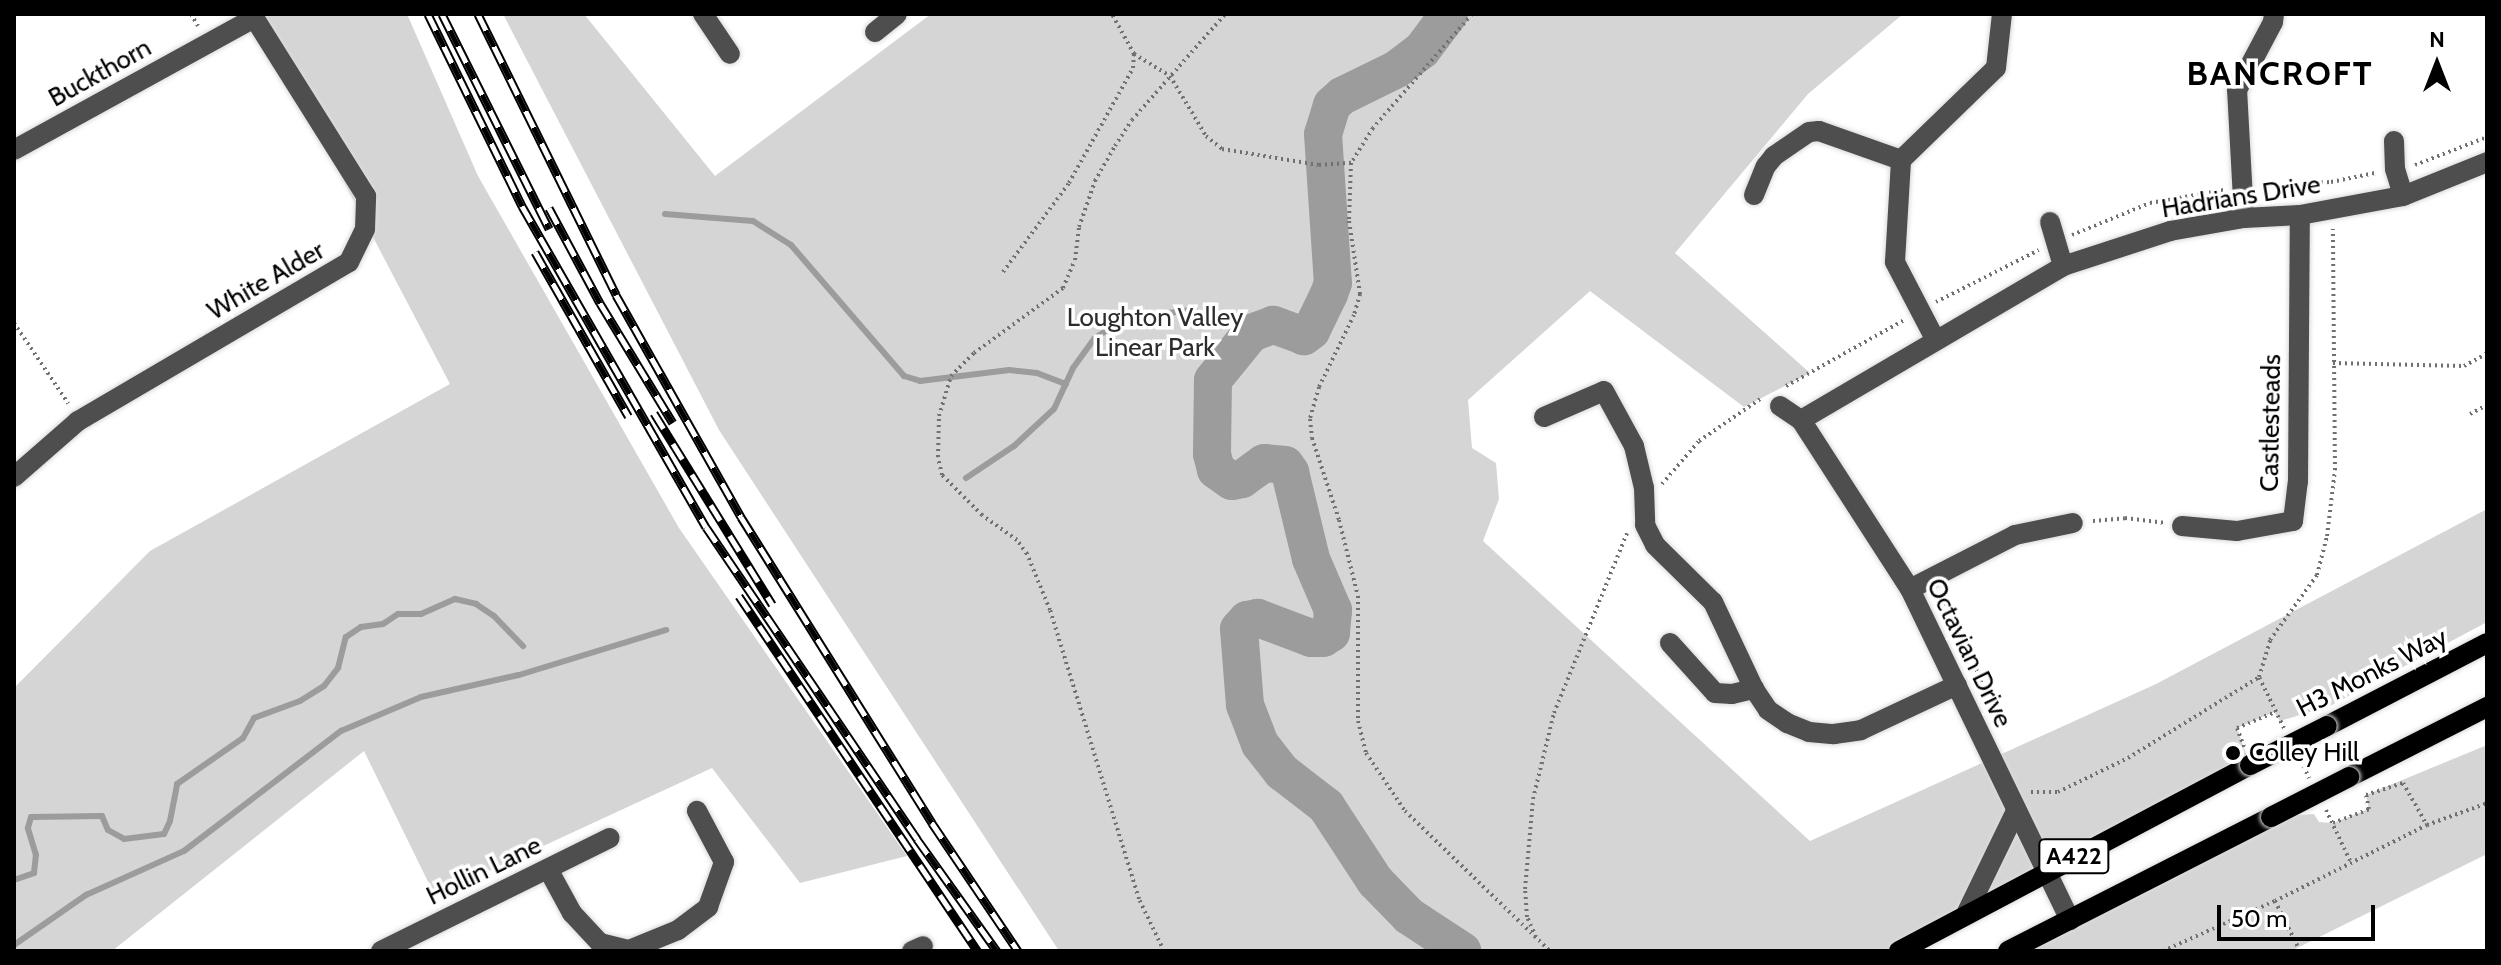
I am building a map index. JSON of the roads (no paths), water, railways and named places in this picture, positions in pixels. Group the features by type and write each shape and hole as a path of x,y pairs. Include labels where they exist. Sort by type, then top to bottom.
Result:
{"main road":[{"name":"H3 Monks Way","path":"1899,951 2045,871 2487,643"},
{"name":"A422","path":"2008,951 2487,707"}],"street":[{"path":"703,14 730,54"},
{"path":"875,32 897,14"},
{"path":"1935,339 1895,262 1901,160 1996,68 2002,14"},
{"path":"2244,218 2237,90 2274,14"},
{"name":"Buckthorn","path":"14,150 253,16"},
{"name":"White Alder","path":"14,477 78,421 349,262 365,229 366,196 253,16"},
{"path":"1754,195 1766,166 1783,147 1809,132 1819,131 1901,160"},
{"path":"2394,141 2395,169 2403,196"},
{"name":"Hadrians Drive","path":"1801,420 2063,266 2170,231 2244,218 2300,215 2403,196 2487,162"},
{"name":"Castlesteads","path":"2182,526 2237,531 2293,521 2298,482 2300,215"},
{"path":"2053,231 2063,266"},
{"path":"1544,417 1604,391 1634,446 1645,502 1645,525 1655,545 1713,602 1754,689 1768,710 1787,723 1809,732 1834,734 1861,730 1957,685"},
{"path":"1779,395 1801,420"},
{"name":"Octavian Drive","path":"1801,420 1910,589 2070,920"},
{"path":"1910,589 2015,535 2073,523"},
{"path":"1670,643 1715,693 1732,694 1754,689"},
{"path":"548,869 572,913 600,943 629,950 678,930 708,907 724,862 697,811"},
{"path":"1966,914 2016,811"},
{"name":"Hollin Lane","path":"381,951 610,838"}],"waterway":[{"path":"1449,14 1422,50 1397,69 1342,96 1332,105 1323,134 1333,283 1311,331 1304,336 1273,325 1251,333 1213,380 1212,454 1216,470 1232,481 1242,479 1264,463 1285,465 1290,472 1311,559 1333,610 1331,633 1323,638 1311,638 1258,618 1247,620 1239,629 1245,705 1260,744 1282,772 1326,806 1375,881 1409,916 1462,951"},
{"path":"665,214 753,221 791,245 904,376 920,381 1009,370 1037,373 1066,384"},
{"path":"966,478 1014,446 1054,409 1073,368 1095,338 1112,327 1127,323 1156,324 1169,313 1191,310 1251,333"},
{"path":"14,880 34,873 36,855 28,828 31,817 102,816 108,830 124,839 164,834 170,821 177,784 243,738 254,718 300,701 324,686 338,668 346,637 361,627 383,624 398,614 421,614 455,599 476,604 494,616 523,646"},
{"path":"14,945 86,895 184,851 341,731 421,697 519,675 666,630"}],"railway":[{"path":"428,14 522,206 706,527 917,839 997,951"},
{"path":"442,14 549,229"},
{"path":"478,14 616,295 741,517 932,823 1018,951"},
{"path":"549,208 600,303 673,423"},
{"path":"535,252 628,416"},
{"path":"654,413 772,604"},
{"path":"739,596 978,951"}],"place":[{"name":"Colley Hill","path":"2233,753"}],"district":[{"name":"BANCROFT","path":"2280,74"}],"park label":[{"name":"Loughton Valley Linear Park","path":"1155,333"}]}
